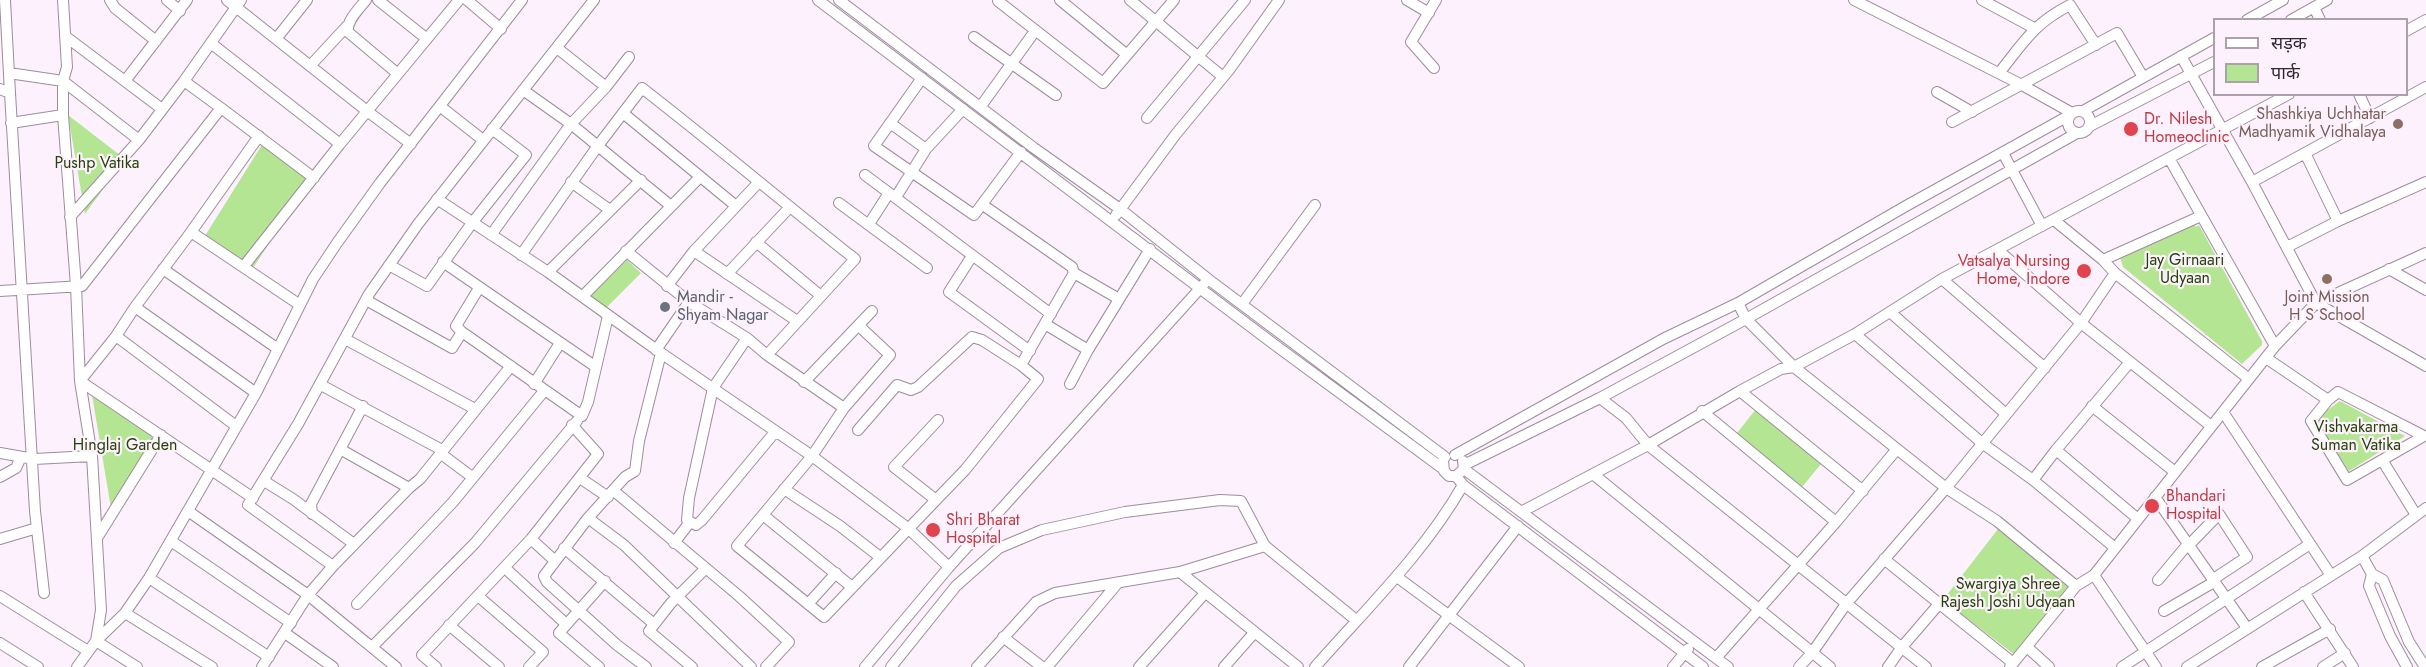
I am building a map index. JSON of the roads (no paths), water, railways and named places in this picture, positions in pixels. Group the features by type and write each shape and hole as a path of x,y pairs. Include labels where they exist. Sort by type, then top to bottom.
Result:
{"street":[{"path":"5,0 9,73 5,91 11,123 20,289 34,459 37,528 44,593"},
{"path":"63,0 67,66 63,81 63,115 76,286 80,381 92,456 101,610 96,641"},
{"path":"110,0 115,8 156,41"},
{"path":"166,0 180,11"},
{"path":"125,81 187,0"},
{"path":"227,0 239,3 276,39 411,144"},
{"path":"276,39 307,0"},
{"path":"310,66 347,26 366,0"},
{"path":"378,0 427,39"},
{"path":"244,266 340,144 459,0"},
{"path":"467,0 501,29"},
{"path":"77,667 96,641 125,613 149,578 256,393 314,279 337,243 522,0"},
{"path":"333,566 248,505 321,385 366,300 389,265 437,199 594,0"},
{"path":"818,0 1150,249 1204,284 1448,460 1461,459 1462,474 1450,508 1397,578 1315,667"},
{"path":"839,0 1034,148 1120,209 1204,284 1242,304 1448,460"},
{"path":"999,0 998,2 1103,83 1174,0"},
{"path":"1060,0 1126,54"},
{"path":"1130,0 1223,77"},
{"path":"1147,118 1245,0"},
{"path":"1112,220 1176,134 1223,77 1279,0"},
{"path":"1407,0 1429,13"},
{"path":"1434,68 1411,42 1436,0"},
{"path":"1854,0 2090,119 2090,126"},
{"path":"1982,0 2034,28"},
{"path":"2251,18 2283,0"},
{"path":"2295,18 2327,0"},
{"path":"70,217 139,140 212,44 239,3"},
{"path":"1999,73 2034,28 2050,15 2070,5 2096,45"},
{"path":"2314,7 2319,18"},
{"path":"2408,30 2426,20"},
{"path":"347,26 348,32 398,74"},
{"path":"981,106 1035,31"},
{"path":"1952,122 2117,33 2142,76"},
{"path":"65,36 162,109"},
{"path":"974,37 1056,95"},
{"path":"1448,460 1663,339 1738,303 1906,206 2213,39"},
{"path":"212,44 340,144"},
{"path":"557,48 606,87"},
{"path":"2181,56 2253,182 2316,303 2426,366"},
{"path":"491,235 571,124 606,87 629,57"},
{"path":"1448,460 1446,474 1462,474 1746,319 2077,133 2085,132 2090,126 2213,63"},
{"path":"9,73 63,81 139,140"},
{"path":"922,78 874,146 910,173 971,214 977,213 1021,152"},
{"path":"184,81 314,178"},
{"path":"2253,182 2426,87"},
{"path":"521,255 571,182 642,88 735,159 759,182 855,259 767,356"},
{"path":"523,90 571,124 671,206"},
{"path":"1937,92 1972,112"},
{"path":"1521,512 1648,445 1702,411 1781,369 1794,367 1855,334 1942,279 2285,96"},
{"path":"2360,96 2370,118"},
{"path":"441,107 483,140"},
{"path":"0,291 82,286 221,108"},
{"path":"869,224 926,149 963,109"},
{"path":"623,113 736,206"},
{"path":"2075,113 2068,126 2077,133"},
{"path":"11,123 63,115"},
{"path":"890,123 926,149"},
{"path":"389,265 427,286 472,223 526,155 492,129"},
{"path":"80,381 116,336 259,136"},
{"path":"2003,153 2042,226"},
{"path":"2305,153 2338,221"},
{"path":"2169,159 2275,346"},
{"path":"865,175 929,221 1088,350"},
{"path":"583,296 671,206 689,191 700,177"},
{"path":"548,272 641,180"},
{"path":"571,182 610,210"},
{"path":"667,285 694,251 759,182"},
{"path":"2287,247 2338,221 2426,182"},
{"path":"437,199 548,272 658,352 812,456 909,529 949,567"},
{"path":"840,203 927,268"},
{"path":"983,205 1072,267 1074,273 1119,299"},
{"path":"1242,304 1315,205"},
{"path":"727,273 790,207"},
{"path":"2103,260 2201,216"},
{"path":"2054,220 2103,260 2115,273 2249,379"},
{"path":"191,232 300,305"},
{"path":"756,242 821,296"},
{"path":"1070,384 1088,350 1150,249"},
{"path":"1998,250 2081,323 2211,426"},
{"path":"627,251 689,302 747,338 767,356 844,408"},
{"path":"694,251 798,321"},
{"path":"1884,559 2011,665 2076,586 2094,575 2275,346 2316,303 2426,253"},
{"path":"972,256 949,292 1030,351"},
{"path":"443,262 596,367"},
{"path":"163,269 278,349"},
{"path":"2389,269 2426,290"},
{"path":"1021,365 1074,273"},
{"path":"1799,667 1812,653 1846,604 2045,368 2081,323 2115,273"},
{"path":"1942,279 2045,368"},
{"path":"867,666 949,567 1204,284"},
{"path":"479,288 456,326 534,384 582,416"},
{"path":"366,300 452,348 462,332"},
{"path":"646,667 617,645 547,582 544,576 588,518 625,477 635,471 658,352 689,302"},
{"path":"1738,303 1746,319 1794,367 1946,488 1997,521 2076,586"},
{"path":"135,307 256,393"},
{"path":"804,382 872,311"},
{"path":"1890,312 2006,414"},
{"path":"372,647 475,543 572,425 582,416 588,402 608,316"},
{"path":"858,430 897,385 911,390 918,387 972,337 982,340 1038,379 965,470 824,617 737,546 812,456 844,408 890,356 859,326"},
{"path":"1855,334 1982,443 2033,480 2114,547"},
{"path":"116,336 237,426"},
{"path":"747,338 713,388 689,498 687,520 696,525 702,520 775,432"},
{"path":"345,339 475,409"},
{"path":"534,384 560,344"},
{"path":"2266,358 2328,400"},
{"path":"2033,480 2130,362"},
{"path":"262,667 308,595 354,544 420,479 511,366"},
{"path":"80,381 253,498"},
{"path":"321,385 363,406 441,451 472,477"},
{"path":"357,604 453,502 544,391"},
{"path":"1740,391 1863,491"},
{"path":"2338,392 2424,436 2382,460 2347,480 2311,421 2328,400 2338,392"},
{"path":"1600,398 1626,418 1648,445 1926,667"},
{"path":"312,514 311,504 363,406"},
{"path":"2092,406 2175,472"},
{"path":"1702,411 1836,522"},
{"path":"2223,412 2330,574"},
{"path":"936,500 894,467 938,420"},
{"path":"433,666 422,655 531,539 598,454 572,425"},
{"path":"97,538 161,435"},
{"path":"340,449 409,488"},
{"path":"1716,658 1897,449"},
{"path":"2056,450 2138,519"},
{"path":"0,453 34,459 92,456"},
{"path":"0,477 16,468 21,457"},
{"path":"2382,460 2416,515"},
{"path":"1462,474 1521,512 1728,667"},
{"path":"1462,474 1518,526 1703,667"},
{"path":"1593,474 1830,667"},
{"path":"580,477 611,494 674,543 739,596 789,642 766,667"},
{"path":"264,481 293,498 354,544"},
{"path":"784,489 840,526 880,557"},
{"path":"2155,497 2247,628"},
{"path":"891,667 956,586 999,548 1042,530 1125,512 1220,500 1241,501 1265,546 1356,621"},
{"path":"2187,667 2330,574 2362,556 2426,508"},
{"path":"188,511 308,595 396,667"},
{"path":"2158,580 2188,544 2219,514 2247,557 2164,611"},
{"path":"763,515 852,587"},
{"path":"588,518 624,545 676,598 751,667"},
{"path":"674,543 690,522"},
{"path":"1409,667 1518,526"},
{"path":"0,539 37,528"},
{"path":"531,539 554,560"},
{"path":"171,541 288,628 333,667"},
{"path":"2122,667 2310,544"},
{"path":"976,667 1036,602 1055,593 1180,572 1265,546"},
{"path":"564,548 654,624"},
{"path":"2362,556 2372,574 2383,580 2409,642 2425,667"},
{"path":"505,568 566,624"},
{"path":"692,667 649,631 676,598 705,569"},
{"path":"1180,572 1298,667"},
{"path":"808,604 836,573"},
{"path":"2372,574 2369,586 2390,636 2407,667"},
{"path":"2094,575 2156,667"},
{"path":"149,578 269,657"},
{"path":"1397,578 1519,667"},
{"path":"599,667 559,633 605,581"},
{"path":"1047,667 1117,584"},
{"path":"2304,592 2354,667"},
{"path":"1139,667 1205,593"},
{"path":"0,596 88,651"},
{"path":"478,596 543,652 537,665"},
{"path":"1888,667 1939,604"},
{"path":"125,613 212,667"},
{"path":"449,625 499,667"},
{"path":"2262,667 2277,663 2330,629"},
{"path":"1224,667 1254,633"},
{"path":"1003,637 1042,667"},
{"path":"96,641 137,667"},
{"path":"1673,667 1694,641"},
{"path":"0,643 38,667"},
{"path":"2027,647 2049,667"},
{"path":"2323,667 2345,653"}],"place":[{"name":"Shashkiya Uchhatar Madhyamik Vidhalaya","path":"2398,124"},
{"name":"Dr. Nilesh Homeoclinic","path":"2131,129"},
{"name":"Vatsalya Nursing Home, Indore","path":"2084,271"},
{"name":"Joint Mission H S School","path":"2327,279"},
{"name":"Mandir - Shyam Nagar","path":"665,307"},
{"name":"Bhandari Hospital","path":"2152,506"},
{"name":"Shri Bharat Hospital","path":"933,530"}],"park label":[{"name":"Pushp Vatika","path":"97,164"},
{"name":"Jay Girnaari Udyaan","path":"2185,270"},
{"name":"Vishvakarma Suman Vatika","path":"2356,437"},
{"name":"Hinglaj Garden","path":"125,446"},
{"name":"Swargiya Shree Rajesh Joshi Udyaan","path":"2008,594"}]}
